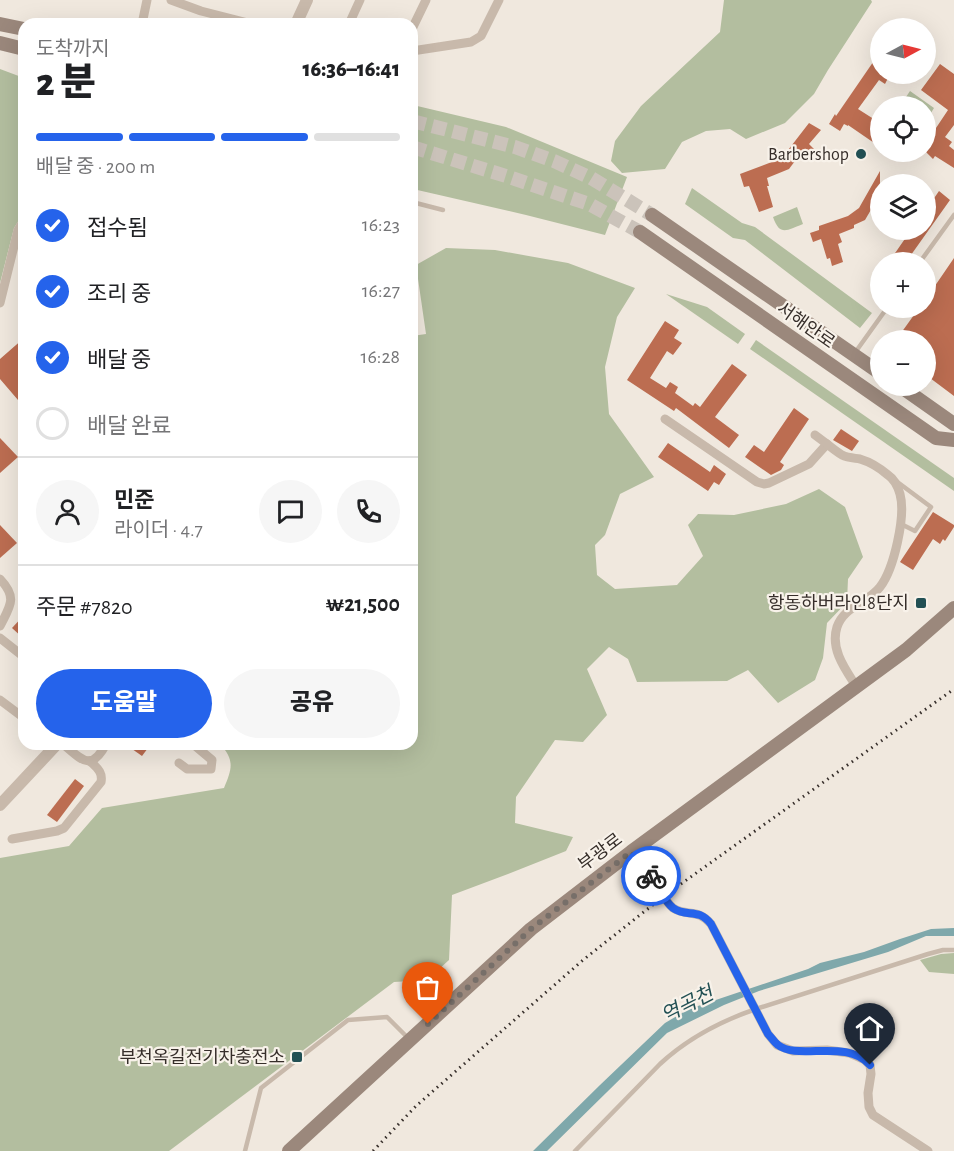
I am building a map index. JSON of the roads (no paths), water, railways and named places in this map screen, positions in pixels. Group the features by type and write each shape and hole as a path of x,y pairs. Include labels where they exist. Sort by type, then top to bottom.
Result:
{"main road":[{"path":"0,24 18,28"},
{"path":"0,43 18,48"},
{"name":"서해안로","path":"652,215 870,366"},
{"name":"서해안로","path":"640,232 936,438 954,440"},
{"path":"914,396 954,424"},
{"name":"부광로","path":"289,1151 531,929 631,852 906,650 954,608"}],"street":[{"path":"143,18 147,0"},
{"path":"171,0 228,18"},
{"path":"299,18 307,0"},
{"path":"352,18 360,0"},
{"path":"417,18 426,0"},
{"path":"418,50 471,42 482,36 499,0"},
{"path":"0,303 18,230"},
{"path":"665,419 757,482 764,484 809,464 827,444"},
{"path":"815,435 841,454 868,462 889,476 901,495 901,524 892,563 884,580 872,595 848,611 837,628 837,650 841,662 856,686"},
{"path":"0,579 10,592 12,599 0,627"},
{"path":"0,638 18,652"},
{"path":"0,700 18,714"},
{"path":"0,805 51,750"},
{"path":"12,839 64,828 101,782 100,770 90,761 79,758 70,750"},
{"path":"90,761 96,759 102,750"},
{"path":"179,763 187,769 211,769 212,760 200,750"},
{"path":"631,852 672,908 701,915 711,924 768,1034 777,1045 793,1051 827,1050 849,1053 865,1060 870,1065 868,1093 869,1107 873,1115 928,1151"}],"lane":[{"path":"418,204 444,210"},
{"path":"927,252 954,215"},
{"path":"854,355 881,318"},
{"path":"889,476 931,507 915,531 901,524"},
{"path":"575,1151 672,1053 699,1035 756,1009 928,954 954,950"},
{"path":"244,1151 261,1088 348,1020 387,1017 410,1040"}],"water":[{"path":"954,928 954,936 926,936 888,952 759,991 667,1033 547,1151 533,1151 665,1023 689,1009 820,963 864,952 931,929"}],"tunnel":[{"path":"418,123 515,147 554,161 591,178 652,215"},
{"path":"418,149 589,204 640,232"}],"railway":[{"path":"373,1151 416,1106 583,960 664,896 954,689"}],"place":[{"name":"Barbershop","path":"861,154"},
{"name":"항동하버라인8단지","path":"921,603"},
{"name":"부천옥길전기차충전소","path":"297,1057"}],"water label":[{"name":"역곡천","path":"687,1004"}]}
